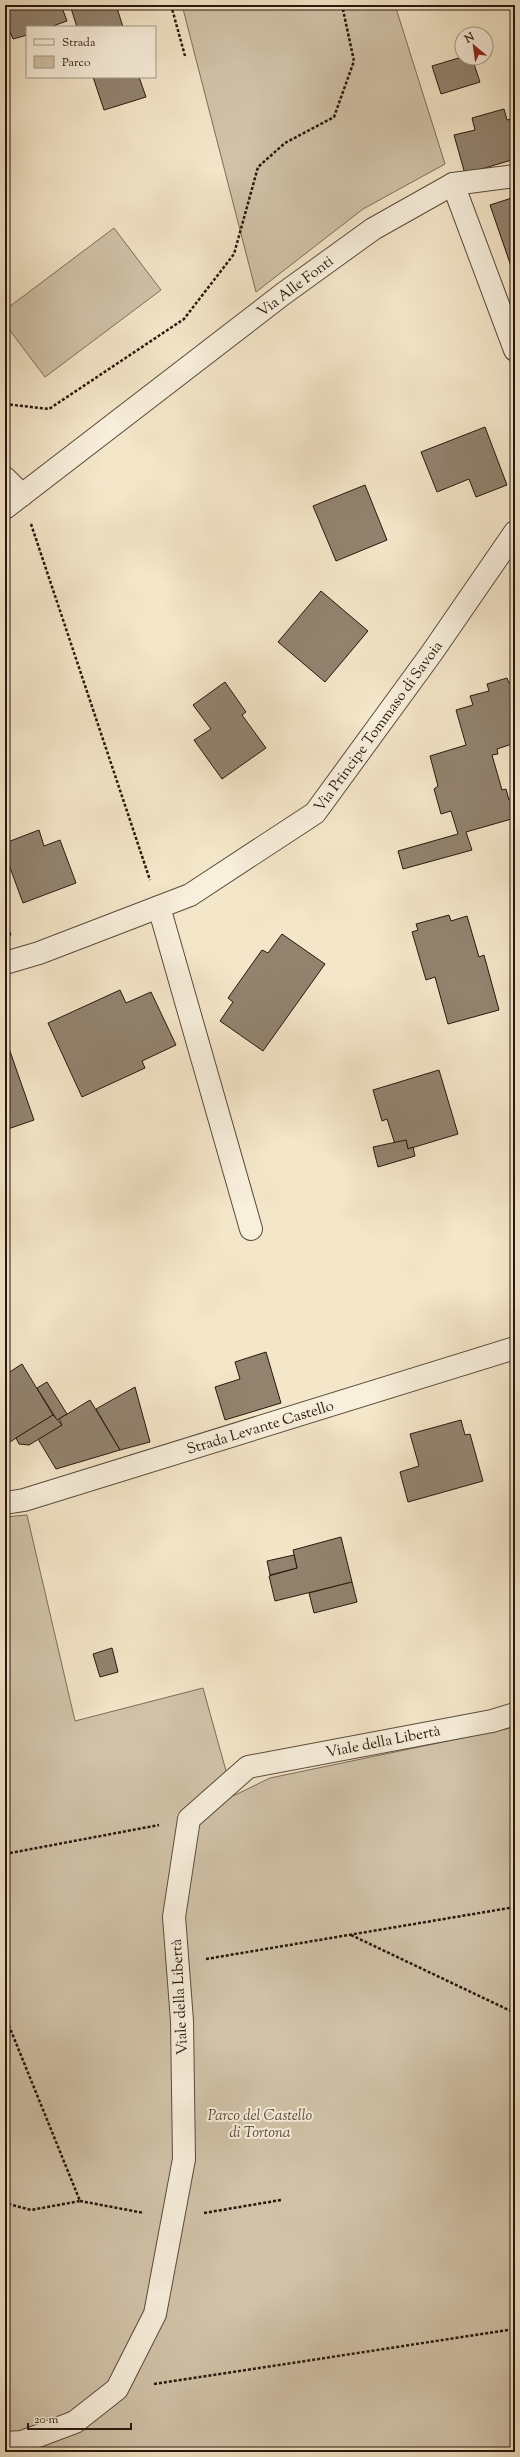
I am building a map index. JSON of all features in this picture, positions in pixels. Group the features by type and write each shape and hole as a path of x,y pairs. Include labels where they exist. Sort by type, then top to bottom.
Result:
{"street":[{"path":"515,176 453,184 515,350"},
{"name":"Via Alle Fonti","path":"13,501 276,299 373,229 453,184"},
{"path":"5,478 13,501"},
{"name":"Via Principe Tommaso di Savoia","path":"5,963 39,953 190,895 315,813 431,654 515,532"},
{"path":"159,907 251,1229"},
{"name":"Strada Levante Castello","path":"5,1503 31,1498 515,1348"},
{"name":"Viale della Libertà","path":"5,2443 22,2442 75,2422 117,2389 155,2314 171,2218 184,2159 182,2021 174,1917 189,1819 248,1767 492,1721 515,1714"}],"path":[{"path":"171,5 185,56"},
{"path":"5,404 49,409 184,319 234,254 258,167 285,143 334,117 354,61 342,5"},
{"path":"13,501 159,907"},
{"path":"5,1854 189,1819"},
{"path":"177,1964 515,1907"},
{"path":"351,1935 515,2014"},
{"path":"5,2016 80,2202"},
{"path":"5,2203 31,2210 80,2202 171,2218 281,2200"},
{"path":"117,2389 514,2329"}],"green space":[{"path":"182,5 395,5 445,164 363,209 256,292"},
{"path":"114,228 161,290 45,377 5,324 5,310"},
{"name":"Parco del Castello di Tortona","path":"27,1515 75,1721 203,1688 233,1796 270,1778 515,1727 515,2452 5,2452 5,1517"}],"building":[{"path":"5,5 61,5 67,21 53,26 26,26 26,35 13,39 5,20"},
{"path":"70,5 116,5 123,26 77,26"},
{"path":"5,20 10,34 5,36"},
{"path":"454,59 454,66 475,66 480,82 441,94 432,66"},
{"path":"93,78 139,78 146,97 104,110"},
{"path":"504,109 507,120 515,118 515,159 465,174 454,135 475,130 472,118"},
{"path":"515,197 515,268 512,269 490,205"},
{"path":"485,427 507,485 476,497 469,479 437,492 421,452"},
{"path":"365,485 387,540 336,561 313,506"},
{"path":"321,591 368,631 325,682 278,642"},
{"path":"507,678 509,683 515,682 515,743 497,749 498,754 492,755 502,790 506,789 509,800 513,798 515,818 466,832 472,850 403,869 398,851 458,834 451,811 441,814 434,789 438,786 430,756 466,745 456,710 473,705 470,696 489,691 487,684"},
{"path":"225,682 246,712 242,715 266,748 222,779 194,740 211,729 193,705"},
{"path":"39,830 44,846 60,840 76,883 23,903 5,854 5,843"},
{"path":"449,915 451,921 467,916 479,957 484,955 499,1010 448,1024 435,977 426,980 412,932 418,930 416,924"},
{"path":"5,918 11,935 5,937"},
{"path":"282,934 325,964 263,1051 220,1021 233,1002 228,998 262,950 268,953"},
{"path":"120,990 126,1003 151,992 176,1045 142,1061 145,1068 82,1097 48,1023"},
{"path":"5,1037 34,1120 5,1130"},
{"path":"439,1070 458,1134 408,1149 406,1140 395,1144 387,1119 382,1121 373,1090"},
{"path":"406,1140 408,1149 413,1147 415,1156 378,1167 373,1147"},
{"path":"266,1352 281,1403 225,1420 215,1387 240,1379 235,1362"},
{"path":"22,1364 53,1415 5,1445 5,1375"},
{"path":"47,1382 67,1414 57,1420 37,1388"},
{"path":"135,1387 150,1442 120,1450 96,1409"},
{"path":"90,1400 120,1450 56,1469 38,1439 62,1425 59,1419"},
{"path":"53,1415 62,1425 29,1445 19,1444 16,1438"},
{"path":"461,1420 465,1435 470,1434 483,1481 408,1502 400,1472 419,1466 410,1434"},
{"path":"341,1537 352,1582 275,1601 269,1576 297,1568 293,1550"},
{"path":"294,1555 297,1568 270,1575 267,1561"},
{"path":"352,1582 357,1602 314,1613 309,1593"},
{"path":"112,1648 118,1672 100,1677 93,1654"}]}
